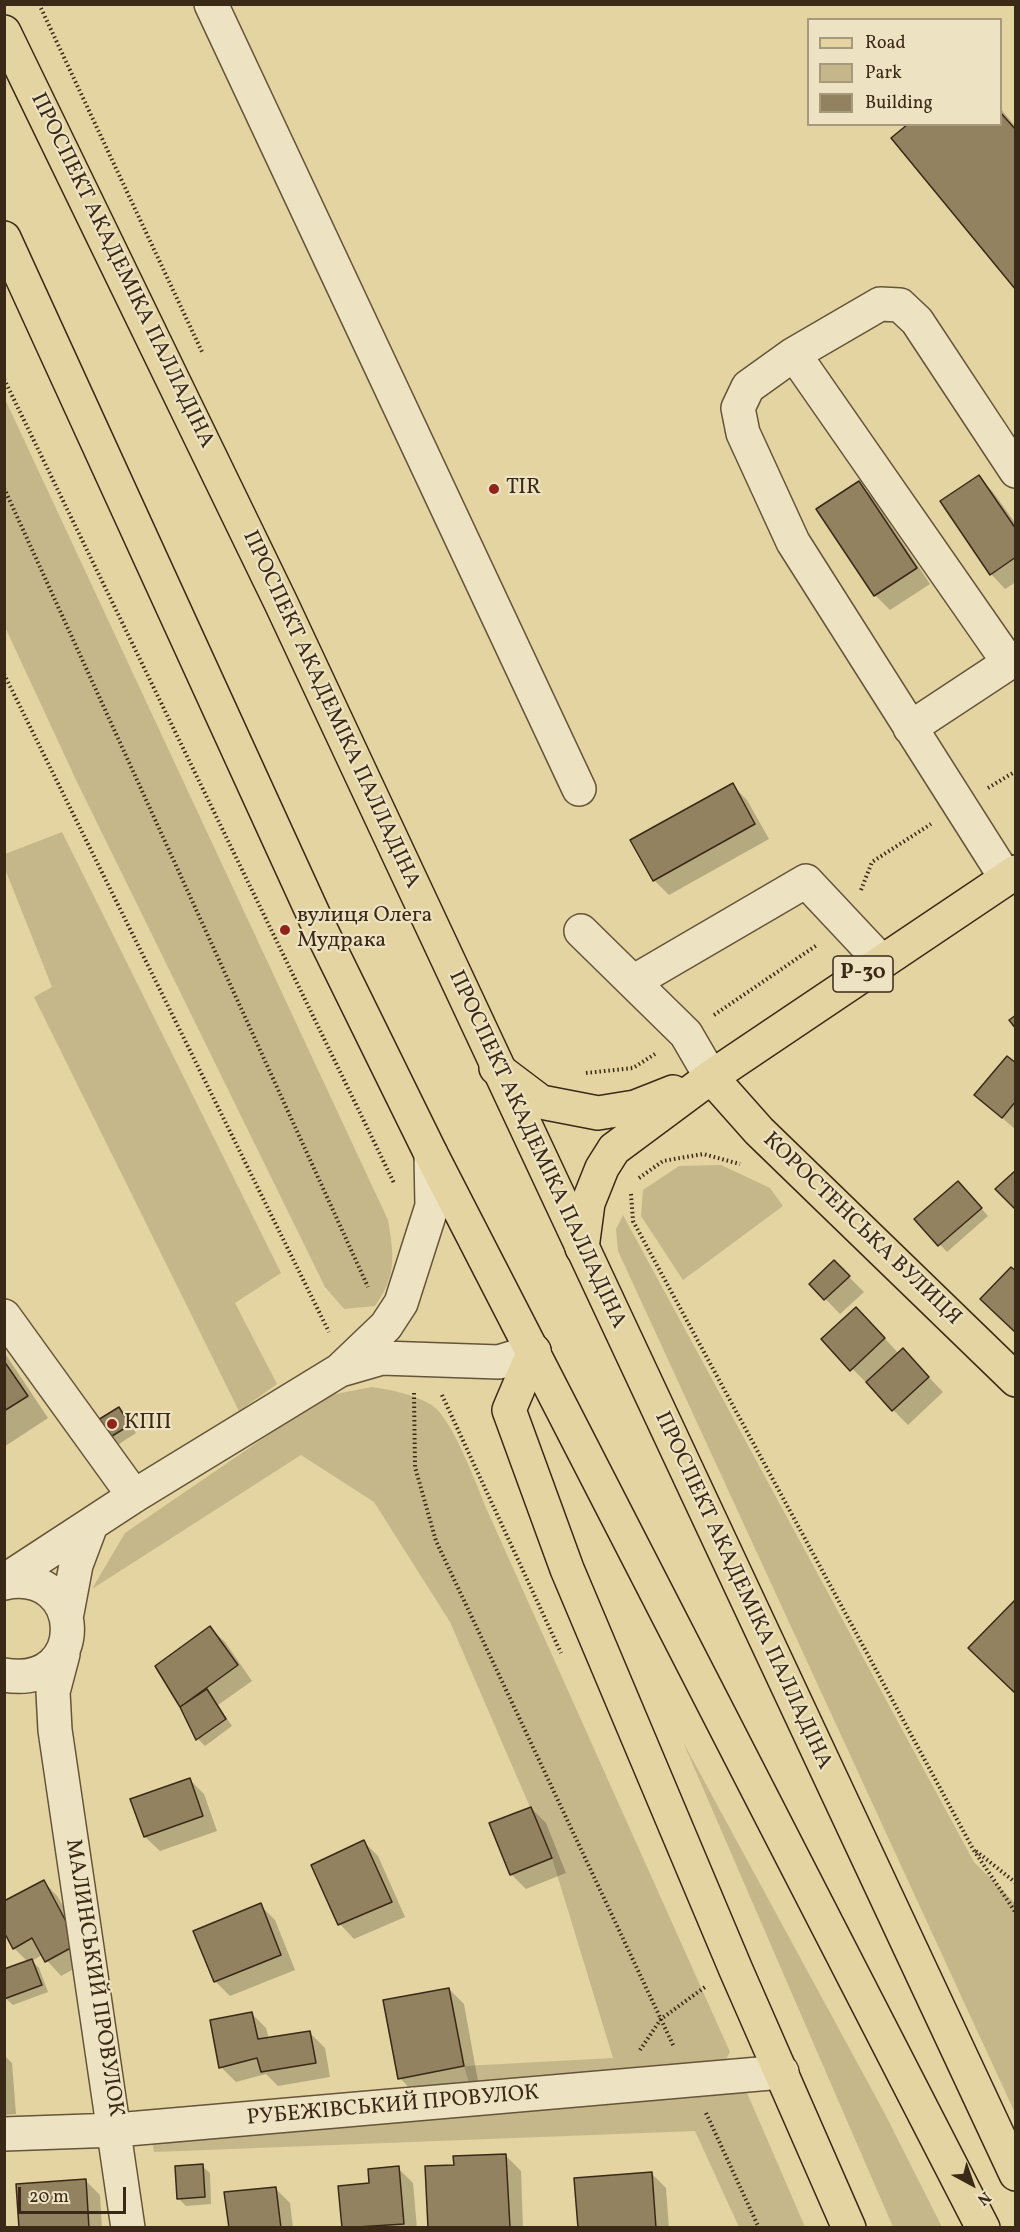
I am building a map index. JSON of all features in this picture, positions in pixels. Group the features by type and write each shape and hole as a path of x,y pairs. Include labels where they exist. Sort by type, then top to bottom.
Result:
{"main road":[{"name":"ПРОСПЕКТ АКАДЕМІКА ПАЛЛАДІНА","path":"4,32 281,603 496,1068 1016,2174"},
{"path":"4,238 15,285 315,918 431,1154 983,2228"},
{"name":"Р-30","path":"582,1248 588,1203 602,1168 615,1149 711,1077 1011,875"},
{"name":"Р-30","path":"496,1068 542,1102 598,1113 634,1107 711,1077"},
{"name":"КОРОСТЕНСЬКА ВУЛИЦЯ","path":"711,1077 759,1131 1016,1380"},
{"path":"534,1351 509,1410 567,1569 849,2228"}],"street":[{"path":"211,4 579,789"},
{"path":"1011,875 910,728 793,542 743,433 738,408 747,387 794,354 880,304 900,304 917,321 1016,471"},
{"path":"794,354 1012,661 910,728"},
{"path":"633,982 806,880 882,962"},
{"path":"581,931 686,1034 711,1077"},
{"path":"4,1582 134,1496 340,1370 386,1326 401,1303 432,1206 431,1154"},
{"path":"4,1316 134,1496"},
{"path":"340,1370 382,1358 499,1362 534,1351"},
{"path":"67,1613 76,1566 91,1525"},
{"path":"4,1582 19,1580 40,1584 56,1596 67,1613"},
{"name":"МАЛИНСЬКИЙ ПРОВУЛОК","path":"67,1613 69,1627 53,1692 55,1730 116,2130 128,2228"},
{"path":"4,1677 24,1679 46,1671 63,1654"},
{"name":"МАЛИНСЬКИЙ ПРОВУЛОК","path":"4,1677 34,1699 55,1730"},
{"name":"РУБЕЖІВСЬКИЙ ПРОВУЛОК","path":"4,2134 116,2130 782,2072"}],"path":[{"path":"39,4 206,360"},
{"path":"4,379 397,1188"},
{"path":"4,488 369,1290"},
{"path":"4,674 328,1329 340,1370"},
{"path":"581,1074 598,1113"},
{"path":"747,1168 738,1162 703,1154 663,1161 631,1184 633,1221 973,1849 1016,1912"},
{"path":"414,1394 415,1467 436,1540 675,2049"},
{"path":"973,1849 1016,1883"},
{"path":"614,2088 661,2019 713,1982"},
{"path":"702,2105 759,2228"}],"green space":[{"path":"4,397 388,1220 392,1265 387,1285 375,1306 344,1309 325,1287 77,782 5,627"},
{"path":"62,832 281,1273 235,1303 277,1384 239,1411 34,997 52,987 5,869 5,854"},
{"path":"721,1165 770,1188 783,1206 683,1280 641,1216 643,1190 679,1166"},
{"path":"623,1215 974,1862 1015,1903 1015,2113 618,1251 616,1229"},
{"path":"372,1387 402,1393 430,1404 447,1422 455,1436 730,2052 722,2066 470,2087 464,2066 613,2058 552,1858 450,1622 374,1502 301,1455 92,1589 125,1533 325,1396"},
{"path":"683,1742 884,2112 942,2227 893,2227"},
{"path":"745,2088 805,2227 739,2227 695,2131 154,2152 152,2142"}],"building":[{"path":"1002,114 1016,130 1016,290 891,138 906,126 1002,126"},
{"path":"979,475 1016,529 1016,557 990,575 940,501"},
{"path":"859,481 917,568 874,596 816,509"},
{"path":"733,783 755,824 653,881 630,840"},
{"path":"1016,1015 1016,1029 1009,1020"},
{"path":"1007,1056 1016,1063 1016,1101 1002,1118 974,1095"},
{"path":"1016,1170 1016,1210 995,1189"},
{"path":"958,1181 982,1208 938,1246 914,1219"},
{"path":"834,1260 850,1276 824,1300 809,1284"},
{"path":"1011,1267 1016,1271 1016,1333 980,1299"},
{"path":"856,1307 885,1338 850,1371 821,1339"},
{"path":"903,1348 929,1377 892,1411 866,1382"},
{"path":"4,1361 28,1396 4,1411"},
{"name":"КПП","path":"119,1407 130,1425 104,1441 93,1423"},
{"path":"1016,1599 1016,1694 968,1648"},
{"path":"210,1626 238,1665 180,1707 155,1666"},
{"path":"207,1689 226,1719 196,1740 180,1707"},
{"path":"190,1778 203,1816 144,1837 130,1799"},
{"path":"531,1807 552,1858 510,1875 489,1823"},
{"path":"364,1840 392,1902 338,1925 311,1865"},
{"path":"44,1880 78,1944 45,1962 32,1938 13,1949 4,1932 4,1901"},
{"path":"261,1903 281,1955 214,1982 193,1931"},
{"path":"32,1959 42,1985 4,1999 4,1969"},
{"path":"449,1988 464,2066 398,2079 383,2000"},
{"path":"252,2012 258,2039 310,2031 316,2063 261,2072 257,2058 219,2068 210,2020"},
{"path":"506,2154 510,2227 428,2228 425,2166 454,2165 453,2156"},
{"path":"203,2164 205,2197 177,2199 175,2166"},
{"path":"399,2166 404,2224 342,2228 338,2186 369,2183 368,2169"},
{"path":"652,2172 656,2228 578,2228 574,2178"},
{"path":"86,2179 89,2228 19,2228 16,2184"},
{"path":"276,2187 281,2228 229,2228 224,2192"}],"place":[{"name":"TIR","path":"494,489"},
{"name":"вулиця Олега Мудрака","path":"285,930"},
{"name":"КПП","path":"112,1424"}]}
